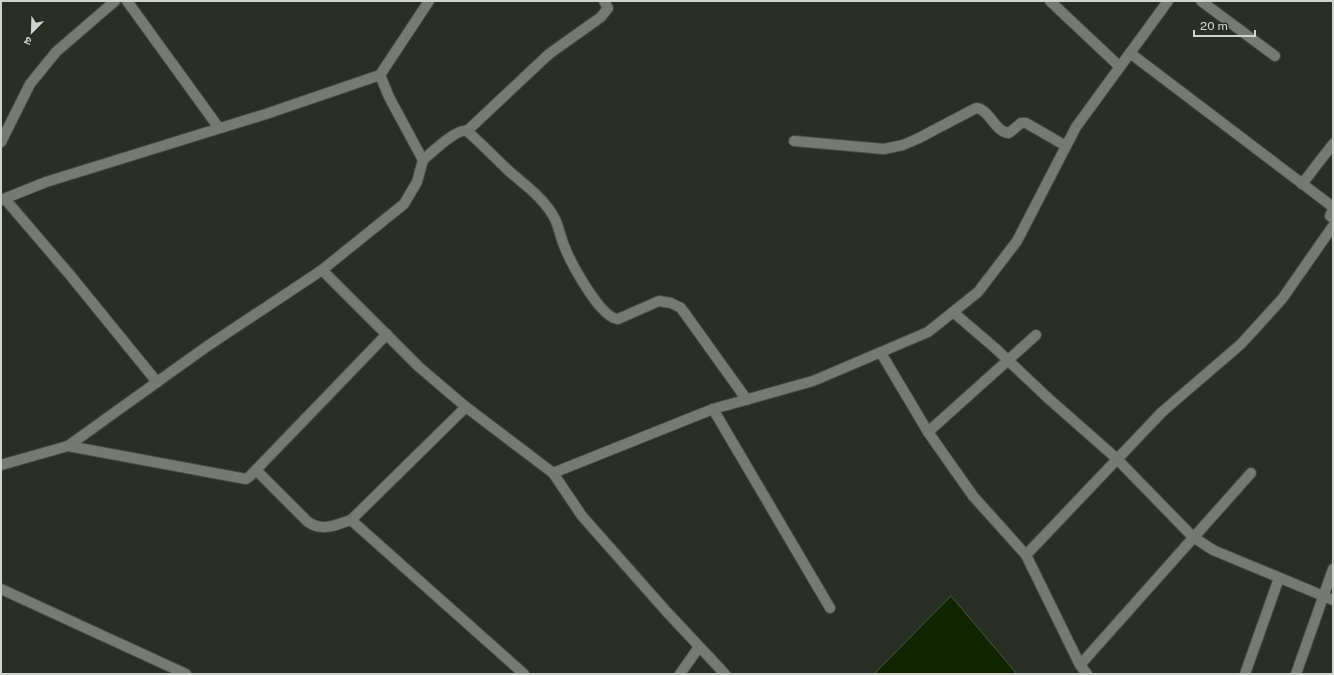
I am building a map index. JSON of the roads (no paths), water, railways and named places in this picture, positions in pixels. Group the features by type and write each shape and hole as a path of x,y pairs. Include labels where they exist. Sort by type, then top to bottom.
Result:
{"street":[{"path":"1,142 30,84 56,52 115,1"},
{"path":"127,1 219,128"},
{"path":"157,382 75,281 3,199 46,182 266,114 380,74 429,1"},
{"path":"468,131 549,54 601,17 608,8 604,1"},
{"path":"1050,1 1119,66"},
{"path":"553,473 713,409 813,380 881,353 928,332 978,292 1017,241 1076,127 1119,66 1168,1"},
{"path":"1201,1 1275,56"},
{"path":"1130,53 1333,208 1330,216 1333,218"},
{"path":"380,74 389,97 423,160"},
{"path":"794,141 884,149 903,145 919,138 976,108 982,110 1003,132 1009,134 1021,123 1030,124 1066,146"},
{"path":"1,465 68,446 157,382 322,270 404,204 417,182 423,160 456,132 464,130 468,131 509,171 537,194 555,220 564,247 577,273 606,314 618,319 659,301 671,303 681,308 747,400"},
{"path":"1302,184 1333,144"},
{"path":"1026,555 1078,501 1116,458 1162,412 1241,344 1282,300 1333,226"},
{"path":"322,270 419,367 466,407 553,473 582,516 725,674"},
{"path":"953,312 1116,458 1194,537 1213,550 1333,600"},
{"path":"68,446 246,479 387,334"},
{"path":"928,432 1036,335"},
{"path":"881,353 928,432 973,496 1026,555 1080,665 1087,674"},
{"path":"256,470 308,522 316,528 326,528 351,520 466,407"},
{"path":"713,409 830,608"},
{"path":"1080,665 1251,473"},
{"path":"351,520 524,674"},
{"path":"1296,674 1333,569"},
{"path":"1245,674 1279,578"},
{"path":"1,589 186,674"},
{"path":"680,674 699,647"}]}
